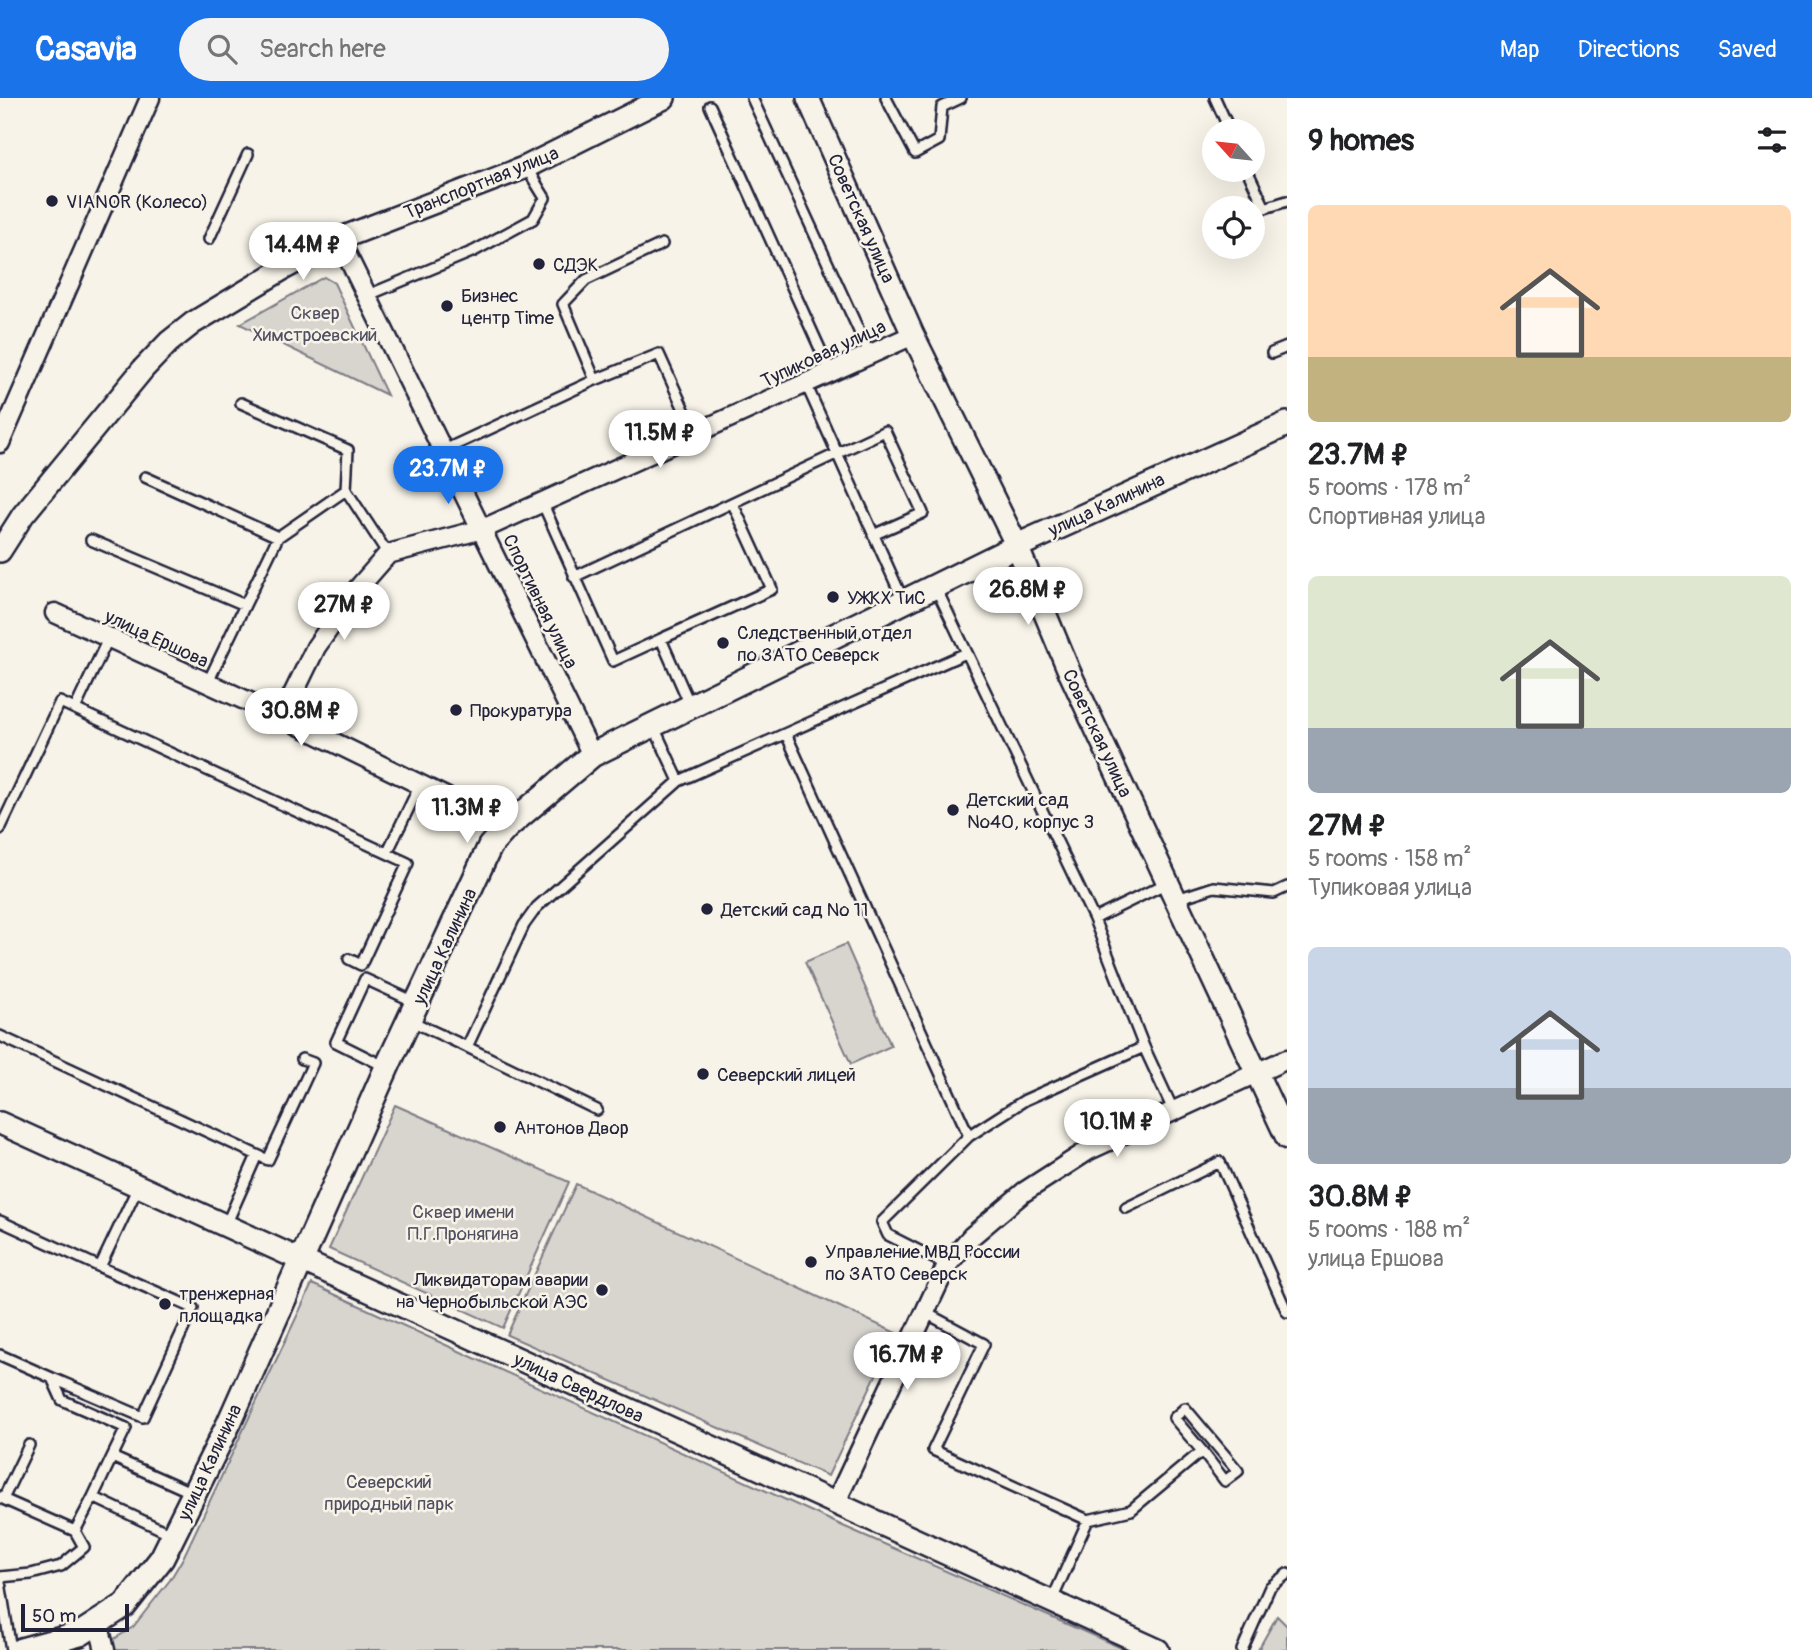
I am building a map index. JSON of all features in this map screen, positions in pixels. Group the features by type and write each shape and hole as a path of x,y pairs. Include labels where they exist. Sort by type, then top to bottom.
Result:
{"main road":[{"name":"улица Калинина","path":"21,1650 80,1633 125,1605 162,1558 175,1536 490,846 507,827 592,755 1017,546 1287,424"}],"street":[{"path":"0,443 150,98"},
{"name":"Транспортная улица","path":"0,551 23,515 144,368 169,342 194,323 339,239 526,167 664,98"},
{"name":"Советская улица","path":"808,98 913,335 1017,546 1069,671 1287,1138"},
{"name":"Спортивная улица","path":"339,239 592,755"},
{"name":"Тупиковая улица","path":"388,554 483,529 913,335"},
{"path":"282,718 316,648 353,594 388,554"},
{"name":"улица Ершова","path":"55,613 282,718 507,827"},
{"path":"835,1504 947,1265 972,1236 1024,1192 1089,1150 1287,1059"},
{"name":"улица Свердлова","path":"0,1122 1157,1650"},
{"path":"98,1622 104,1650"}],"lane":[{"path":"752,98 870,355"},
{"path":"886,98 915,153 939,139 943,107 961,98"},
{"path":"1215,98 1225,119"},
{"path":"710,106 831,373"},
{"path":"209,239 248,154"},
{"path":"366,296 474,251 533,219 545,198 526,167"},
{"path":"1253,182 1265,208 1287,201"},
{"path":"595,380 563,304 586,280 662,244"},
{"path":"1272,353 1287,347"},
{"path":"442,451 595,380 659,354 695,434"},
{"path":"806,384 904,601"},
{"path":"241,403 348,450 346,490 388,554"},
{"path":"574,577 885,431 923,513 873,535"},
{"path":"145,478 278,537"},
{"path":"207,684 278,537 346,490"},
{"path":"542,502 613,662 772,589 733,504"},
{"path":"91,540 245,605"},
{"path":"935,586 1094,919 1144,1047 1174,1112"},
{"path":"75,709 108,639"},
{"path":"661,639 691,707"},
{"path":"467,1047 524,925 537,907 679,781 966,653"},
{"path":"0,829 60,702 408,863 361,965 349,959"},
{"path":"653,725 679,781"},
{"path":"786,734 969,1136"},
{"path":"387,853 420,785"},
{"path":"1094,919 1172,892 1214,887 1274,893 1287,887"},
{"path":"387,1067 336,1042 365,979 467,1047 597,1111"},
{"path":"0,1036 268,1160 313,1063 302,1059"},
{"path":"947,1265 888,1235 882,1222 969,1136 1025,1100 1144,1047"},
{"path":"226,1225 257,1155"},
{"path":"1126,1208 1220,1162 1287,1312"},
{"path":"100,1267 138,1186"},
{"path":"0,1221 193,1308 143,1417 0,1354"},
{"path":"924,1312 984,1344 933,1450 1088,1520 1131,1510 1202,1451"},
{"path":"52,1378 62,1400 126,1428 75,1531"},
{"path":"1185,1408 1238,1471 1226,1481 1202,1451 1174,1418 1185,1408"},
{"path":"0,1577 31,1574 61,1566 84,1547 75,1531 1,1498 29,1445"},
{"path":"112,1457 195,1494"},
{"path":"93,1497 175,1536"},
{"path":"1051,1602 1088,1520"},
{"path":"1242,1650 1270,1587 1287,1574"},
{"path":"0,1582 10,1650"}],"green space":[{"name":"Сквер Химстроевский","path":"324,277 334,283 387,395 240,324"},
{"path":"846,944 891,1046 851,1064 805,962"},
{"name":"Сквер имени П.Г.Пронягина","path":"395,1105 569,1182 503,1328 329,1249"},
{"path":"576,1184 896,1333 828,1476 507,1335"},
{"name":"Северский природный парк","path":"312,1284 843,1526 1126,1650 97,1650 133,1627 170,1580 183,1558"},
{"path":"1277,1616 1287,1626 1287,1650 1258,1650"}],"place":[{"name":"VIANOR (Колесо)","path":"52,201"},
{"name":"СДЭК","path":"539,264"},
{"name":"Бизнес центр Time","path":"447,306"},
{"name":"УЖКХ ТиС","path":"833,597"},
{"name":"Следственный отдел по ЗАТО Северск","path":"723,643"},
{"name":"Прокуратура","path":"456,710"},
{"name":"Детский сад №40, корпус 3","path":"953,810"},
{"name":"Детский сад № 11","path":"707,909"},
{"name":"Северский лицей","path":"703,1074"},
{"name":"Антонов Двор","path":"500,1127"},
{"name":"Управление МВД России по ЗАТО Северск","path":"811,1262"},
{"name":"Ликвидаторам аварии на Чернобыльской АЭС","path":"602,1290"},
{"name":"тренжерная площадка","path":"165,1304"}]}
